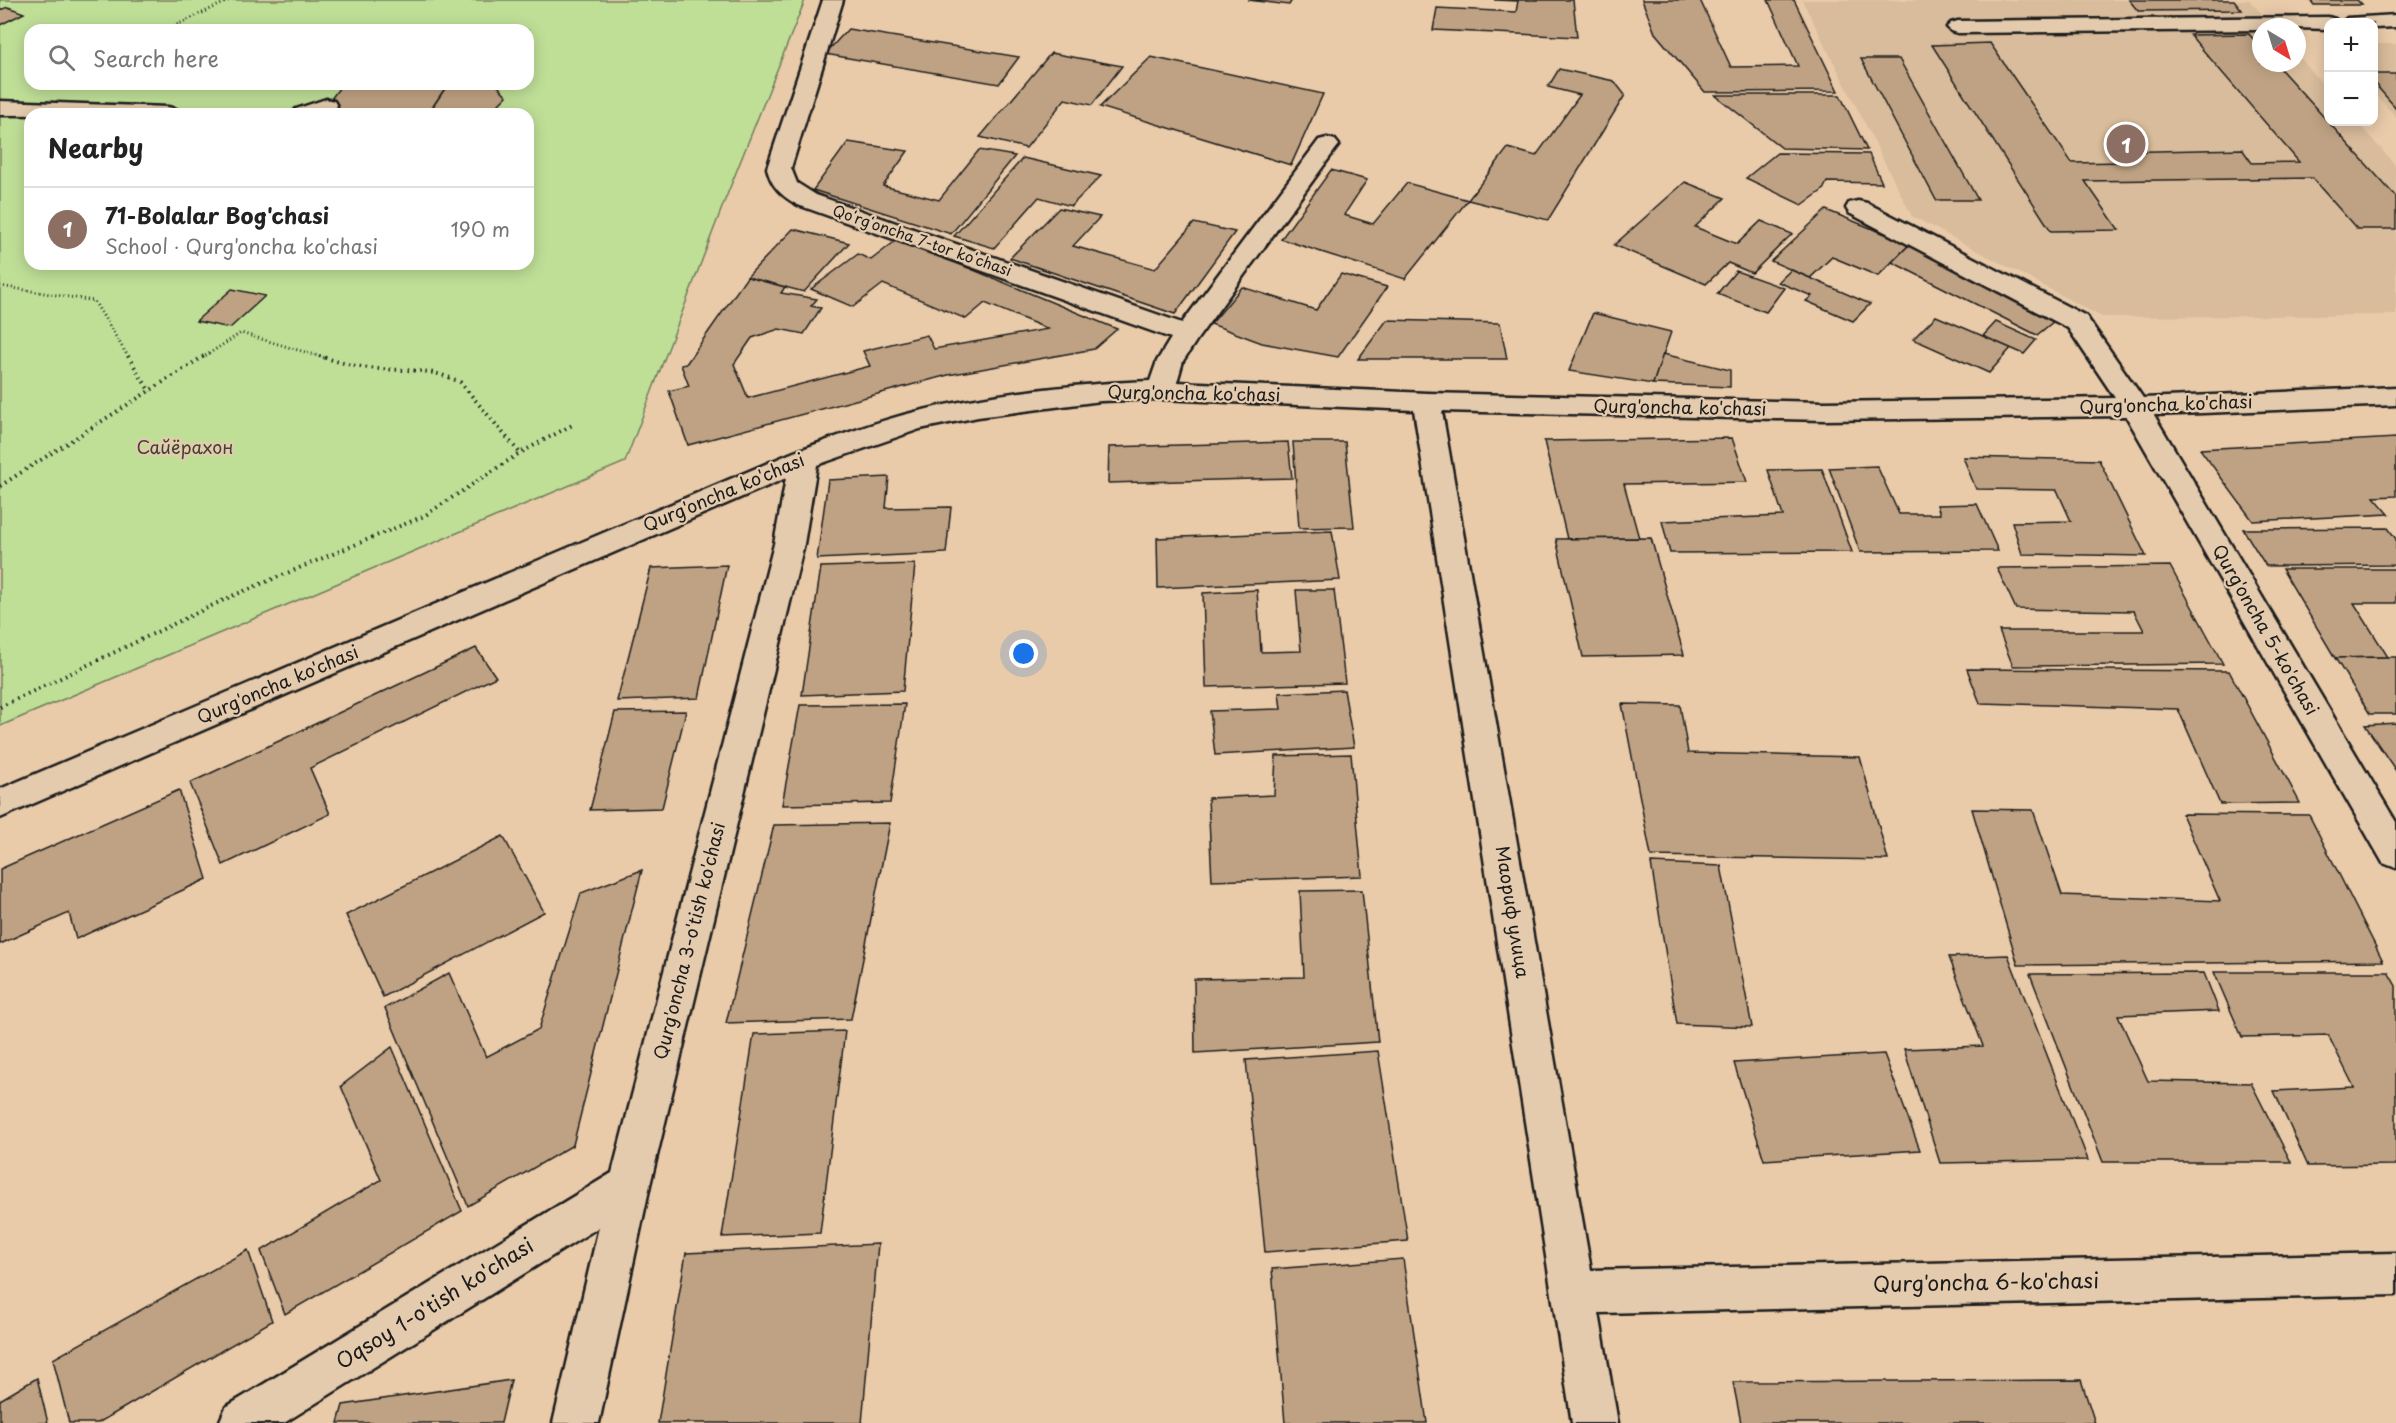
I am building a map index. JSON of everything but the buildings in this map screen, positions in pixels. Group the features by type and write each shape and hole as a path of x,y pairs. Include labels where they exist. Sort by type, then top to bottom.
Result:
{"street":[{"name":"Qoʻrgʻoncha 7-tor koʻchasi","path":"833,0 779,168 780,180 791,191 807,200 1187,334"},
{"path":"2385,0 2396,12"},
{"path":"2378,21 2396,21"},
{"path":"1958,27 2324,23"},
{"path":"320,108 326,106"},
{"path":"0,108 24,109"},
{"path":"1161,390 1170,361 1187,334 1327,144"},
{"name":"Qurg'oncha 5-ko'chasi","path":"1858,208 2077,322 2135,407 2396,853"},
{"name":"Qurg'oncha ko'chasi","path":"0,804 804,459 916,421 978,408 1101,392 1161,390 1426,402 1824,411 2135,407 2396,396"},
{"name":"Маориф улица","path":"1426,402 1595,1423"},
{"name":"Qurg'oncha 3-o'tish ko'chasi","path":"576,1423 629,1185 789,544 804,459"},
{"name":"Oqsoy 1-o'tish ko'chasi","path":"242,1423 629,1185"},
{"name":"Qurg'oncha 6-ko'chasi","path":"1575,1292 2396,1275"}],"path":[{"path":"179,24 230,0"},
{"path":"0,286 94,301 150,392"},
{"path":"0,486 241,333 342,363 370,368 418,369 447,376 460,382 520,453"},
{"path":"0,707 232,596 424,516 520,453 574,424"}],"shaded area":[{"path":"1802,0 2249,0 2265,18 2252,18 2252,72 2306,72 2306,64 2324,85 2324,126 2361,126 2396,166 2396,315 2102,317 1912,216"},
{"path":"2378,44 2396,44 2396,117 2378,97"}],"green space":[{"name":"Сайёрахон","path":"0,0 805,0 723,205 625,462 0,726"}],"place":[{"name":"71-Bolalar Bog'chasi","path":"2126,144"}]}
